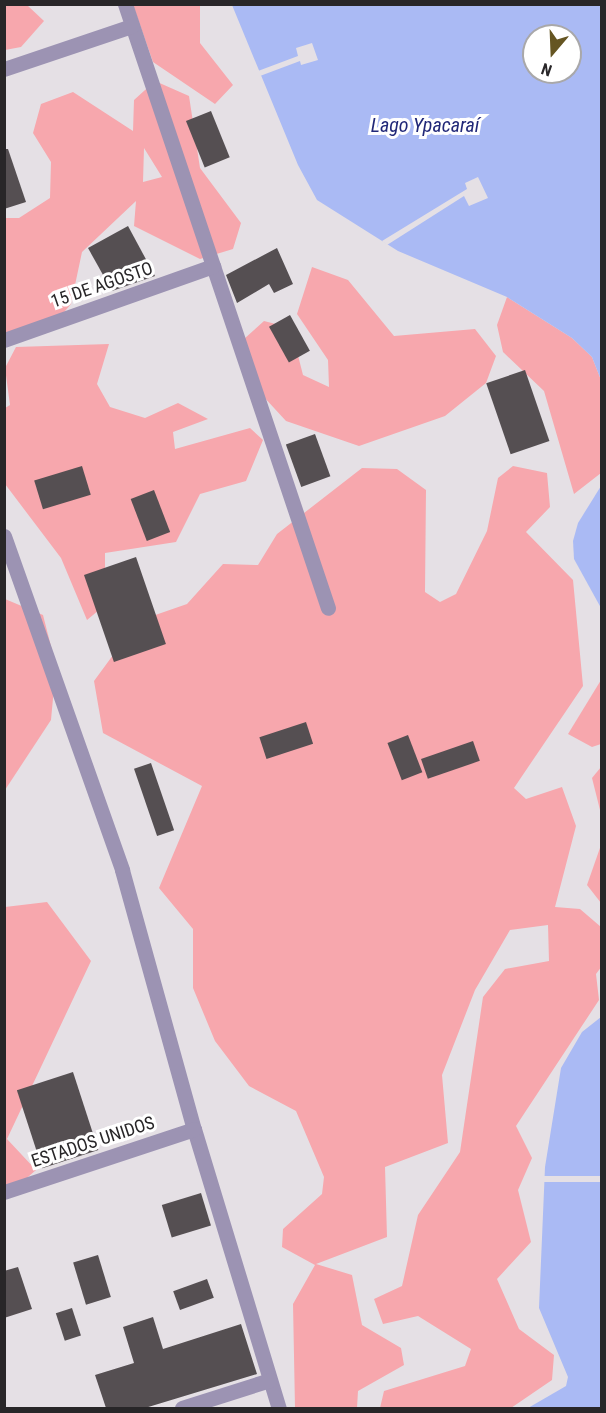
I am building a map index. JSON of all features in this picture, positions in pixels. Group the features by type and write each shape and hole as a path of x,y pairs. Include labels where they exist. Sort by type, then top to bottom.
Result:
{"street":[{"path":"125,4 328,608"},
{"path":"4,69 132,26"},
{"name":"15 DE AGOSTO","path":"4,340 213,266"},
{"path":"4,536 122,870 194,1130 279,1408"},
{"name":"ESTADOS UNIDOS","path":"4,1192 194,1130"},
{"path":"182,1408 270,1380"}],"shaded area":[{"path":"5,4 27,5 44,21 21,47 5,50"},
{"path":"133,5 200,5 200,43 233,85 215,104 153,62"},
{"path":"155,81 189,96 200,168 241,223 233,249 200,259 134,226 136,201 82,252 71,304 48,331 5,337 4,218 19,218 50,198 51,162 33,133 41,104 73,92 133,131 134,100","holes":["144,148 162,177 143,182"]},
{"path":"312,267 348,280 394,336 475,329 496,356 486,383 445,416 359,446 286,421 252,384 244,339 264,321 291,328 303,375 329,387 328,360 297,314"},
{"path":"507,297 572,338 592,357 601,380 601,473 574,494 544,391 503,352 497,325"},
{"path":"109,344 97,384 110,407 145,418 178,403 208,419 173,432 175,449 250,428 263,440 246,481 200,494 176,542 105,553 105,605 87,620 61,558 5,484 5,408 10,405 5,368 16,347"},
{"path":"513,466 547,473 550,507 526,532 573,580 583,686 514,788 526,799 562,787 576,826 555,907 580,909 601,927 602,966 596,974 599,1000 516,1126 532,1158 518,1190 531,1242 497,1279 519,1329 554,1355 552,1380 511,1408 380,1408 384,1391 465,1366 471,1349 418,1316 383,1324 374,1299 402,1286 418,1215 460,1152 483,997 505,969 549,961 548,925 510,930 475,990 442,1075 448,1143 385,1167 387,1237 316,1264 352,1275 362,1325 401,1348 404,1365 358,1391 357,1408 295,1408 293,1304 315,1265 282,1247 283,1229 322,1194 324,1177 296,1111 249,1086 215,1041 193,988 193,929 159,888 202,786 103,733 94,681 138,621 187,604 223,564 258,565 277,534 362,468 397,469 426,490 425,592 440,602 456,594 487,531 498,478"},
{"path":"5,599 43,615 56,666 51,720 5,790"},
{"path":"601,680 601,744 592,747 568,734"},
{"path":"601,767 601,814 592,778"},
{"path":"601,845 602,903 587,885"},
{"path":"47,902 91,961 7,1139 36,1170 5,1197 5,907"}],"water":[{"name":"Lago Ypacaraí","path":"232,5 601,5 601,380 592,357 572,338 507,297 398,251 317,200 298,165"},
{"path":"601,486 601,608 574,559 573,541 578,523"},
{"path":"601,1017 601,1408 528,1408 566,1386 568,1377 539,1308 545,1167 561,1068 582,1032"}],"pier":[{"path":"312,43 318,60 301,65 300,61 260,76 258,71 298,56 296,48"},
{"path":"478,177 488,198 469,206 464,196 387,245 382,241 467,189 465,183"},
{"path":"543,1176 601,1176 601,1182 543,1182"}],"building":[{"path":"211,111 230,157 205,167 186,121"},
{"path":"4,149 8,149 26,202 4,209"},
{"path":"128,226 155,276 112,291 88,248"},
{"path":"277,248 293,284 274,293 269,284 237,303 226,275"},
{"path":"290,315 310,351 289,362 269,327"},
{"path":"525,370 549,441 511,454 486,383"},
{"path":"315,434 330,476 301,487 286,445"},
{"path":"82,466 91,495 43,509 34,481"},
{"path":"154,490 170,532 147,541 131,499"},
{"path":"136,557 166,644 114,662 84,575"},
{"path":"306,722 313,744 267,759 259,737"},
{"path":"408,735 422,772 402,780 387,743"},
{"path":"473,741 480,761 428,779 421,759"},
{"path":"151,763 174,830 157,836 134,769"},
{"path":"73,1072 98,1150 42,1168 17,1090"},
{"path":"201,1193 211,1226 172,1238 162,1205"},
{"path":"98,1255 111,1297 86,1305 73,1263"},
{"path":"18,1267 32,1309 4,1318 4,1271"},
{"path":"207,1279 214,1298 180,1310 173,1291"},
{"path":"72,1308 81,1336 65,1341 56,1313"},
{"path":"153,1317 163,1349 241,1324 257,1374 145,1408 106,1408 95,1375 134,1363 123,1327"}]}
